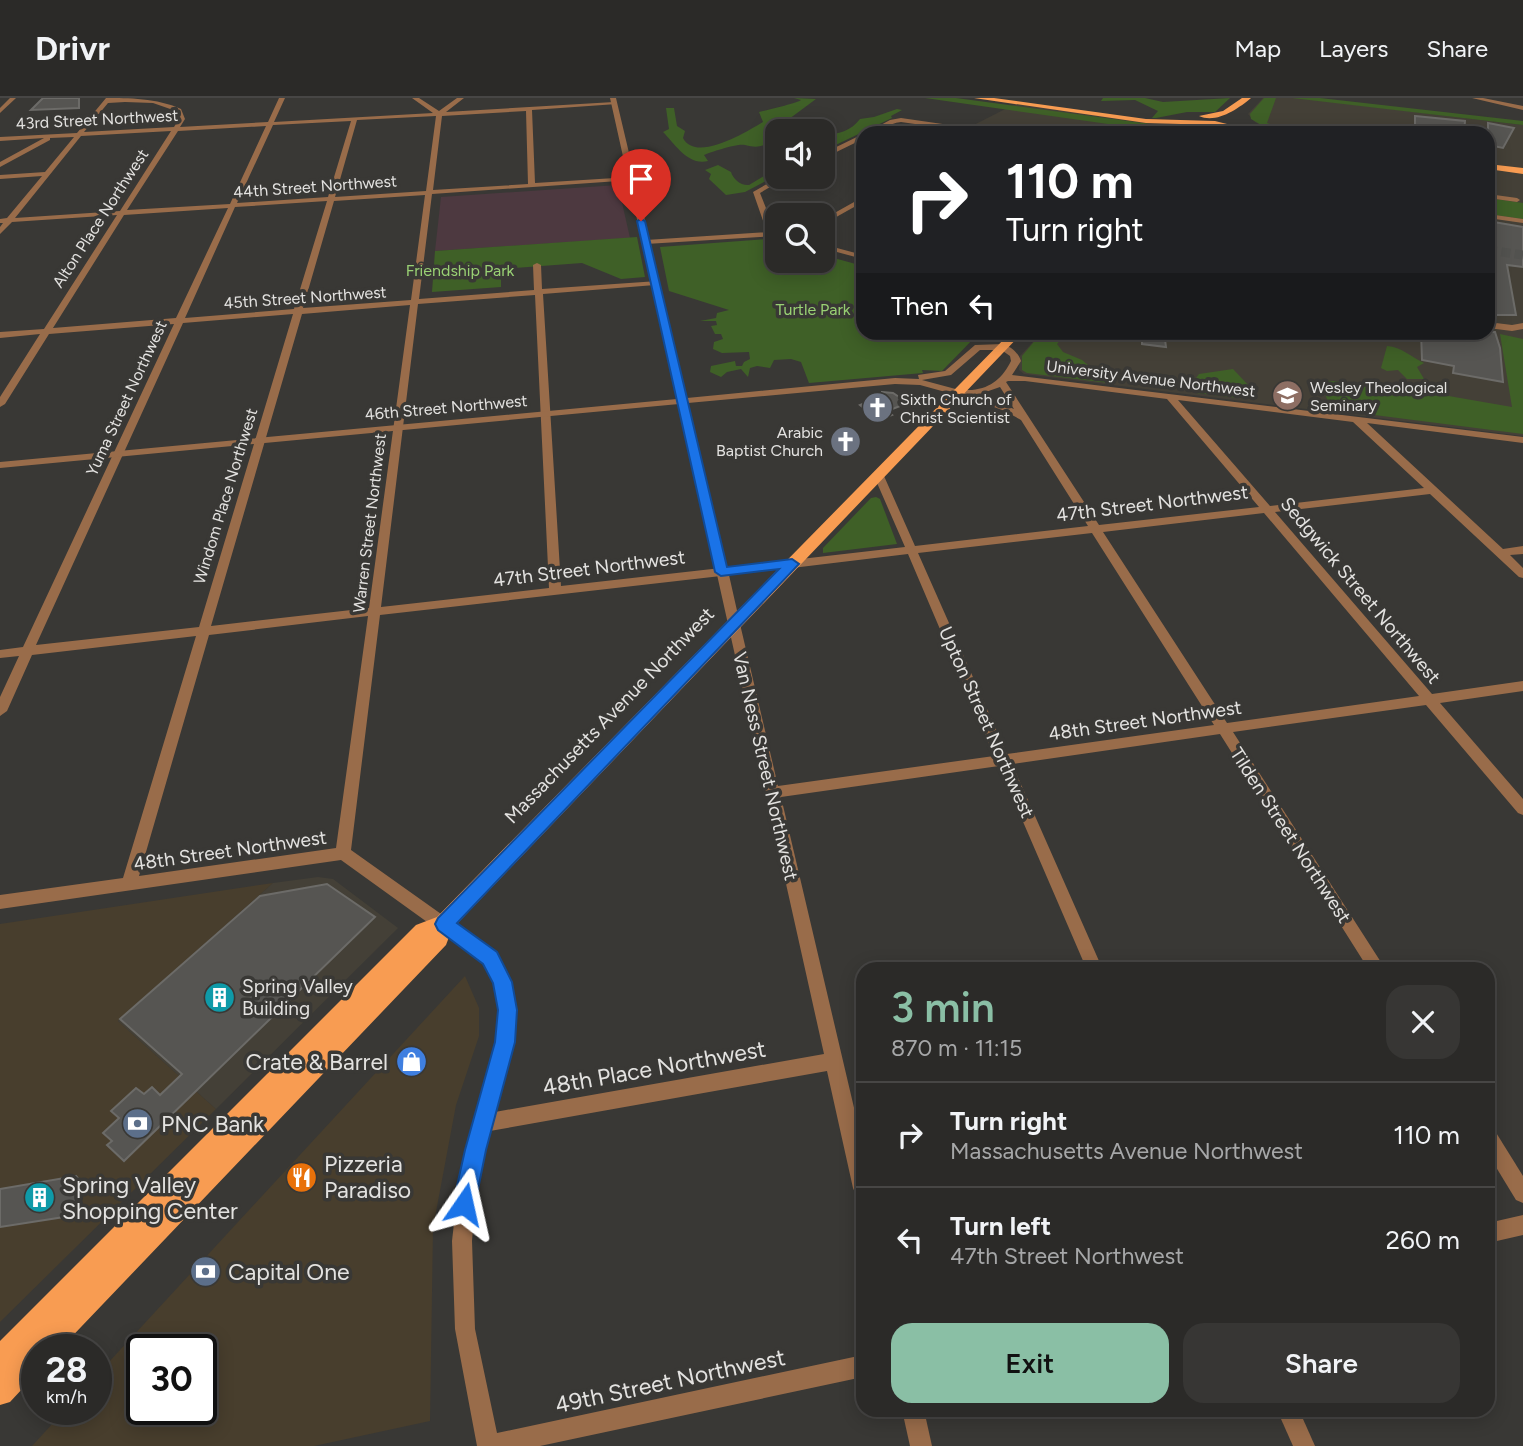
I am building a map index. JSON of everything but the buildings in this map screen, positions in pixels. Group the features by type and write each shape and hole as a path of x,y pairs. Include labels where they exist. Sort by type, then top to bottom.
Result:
{"main road":[{"path":"978,98 1168,126"},
{"path":"1175,126 1199,116 1224,114 1247,98"},
{"path":"1240,105 1240,117 1251,126"},
{"path":"1199,116 1227,119 1244,126"},
{"path":"1184,126 1215,123 1231,126"},
{"path":"1495,168 1523,171"},
{"name":"Massachusetts Avenue Northwest","path":"57,1334 439,939 444,924 1010,340"},
{"name":"Massachusetts Avenue Northwest","path":"0,1360 423,931 444,924"},
{"path":"0,1392 21,1370"}],"street":[{"path":"0,111 13,98"},
{"name":"Yuma Street Northwest","path":"0,711 282,98"},
{"path":"415,98 439,114 461,98"},
{"path":"1475,98 1523,108"},
{"path":"0,232 108,99 142,100 170,105 182,116 176,129"},
{"name":"43rd Street Northwest","path":"0,139 439,114 614,101"},
{"name":"Van Ness Street Northwest","path":"614,101 856,1157"},
{"path":"529,108 533,186"},
{"name":"Warren Street Northwest","path":"343,853 439,114"},
{"name":"Windom Place Northwest","path":"128,884 355,118"},
{"path":"884,126 896,120 936,126"},
{"name":"Alton Place Northwest","path":"0,404 176,129"},
{"path":"0,165 54,136"},
{"path":"835,150 856,140"},
{"path":"0,177 47,174"},
{"name":"44th Street Northwest","path":"0,221 631,179"},
{"path":"765,187 756,192 765,213"},
{"path":"1495,197 1517,200"},
{"path":"835,215 856,203"},
{"path":"1495,217 1523,221"},
{"path":"646,242 765,235"},
{"path":"835,249 856,255"},
{"path":"537,265 555,591"},
{"name":"45th Street Northwest","path":"0,335 655,283"},
{"path":"1495,326 1523,326"},
{"path":"895,381 946,374 976,347 1003,347 1014,355 1016,361 1012,369 985,392 960,393"},
{"name":"University Avenue Northwest","path":"1012,369 1025,378"},
{"name":"University Avenue Northwest","path":"1002,380 1025,378 1523,440"},
{"name":"Tilden Street Northwest","path":"1002,380 1023,419 1373,962"},
{"path":"895,381 919,382 960,393 1008,410 1023,419"},
{"name":"46th Street Northwest","path":"0,465 895,381"},
{"name":"Sedgwick Street Northwest","path":"1170,396 1523,809"},
{"path":"1356,419 1523,574"},
{"name":"Upton Street Northwest","path":"878,476 1092,962"},
{"name":"47th Street Northwest","path":"0,654 1433,490"},
{"path":"1501,553 1523,550"},
{"name":"48th Street Northwest","path":"772,793 1523,686"},
{"name":"48th Street Northwest","path":"0,902 343,853 490,958 505,991 507,1031 464,1204 462,1281 465,1329 488,1446"},
{"name":"48th Place Northwest","path":"483,1123 834,1061"},
{"path":"1495,1149 1523,1193"},
{"path":"1495,1232 1523,1226"},
{"name":"49th Street Northwest","path":"488,1446 856,1367"},
{"path":"915,1417 921,1446"},
{"path":"1291,1417 1304,1446"}],"shaded area":[{"path":"1263,98 1299,98 1523,125 1523,436 1024,374 1019,370 1020,356 1035,340 1495,340 1495,126 1262,126 1248,114"},
{"path":"1017,103 1172,124 1172,126 972,126"},
{"path":"618,185 630,238 435,251 441,197"},
{"name":"Spring Valley Building","path":"318,877 333,879 398,928 216,1109 118,1021 273,883"},
{"path":"273,883 118,1021 216,1109 0,1322 0,924"},
{"path":"465,976 479,1008 479,1036 456,1105 433,1228 430,1421 314,1446 32,1446 51,1425 112,1425 112,1359 126,1343 126,1425 217,1425 217,1334 135,1334"}],"green space":[{"path":"794,98 816,99 789,119 765,119 765,145 724,148 704,155 708,161 701,162 688,157 663,132 669,129 666,108 674,108 677,126 685,131 683,138 689,145 710,147 763,122 759,112 801,100"},
{"path":"925,98 956,98 1154,126 1115,125"},
{"path":"1103,98 1145,98 1163,102 1230,98 1215,112 1187,112 1152,118 1158,111 1135,100 1101,101"},
{"path":"1264,98 1276,98 1267,123 1276,126 1263,126 1251,119 1250,114"},
{"path":"1292,98 1320,98 1523,121 1523,125"},
{"path":"902,110 875,126 856,126 856,135 835,145 835,134 853,126 860,119"},
{"path":"718,165 731,172 738,182 743,184 749,185 765,175 765,181 745,192 726,195 709,179 711,174 705,170"},
{"path":"1495,199 1523,203 1523,219 1495,215"},
{"name":"Friendship Park","path":"637,237 645,277 621,279 582,263 501,269 501,287 432,292 435,251"},
{"name":"Turtle Park","path":"765,239 765,273 835,273 835,258 856,264 856,340 972,340 942,371 922,370 923,373 809,383 801,362 791,359 774,360 770,368 750,368 748,377 741,369 727,372 721,377 710,372 711,366 735,361 736,366 742,366 750,359 749,352 722,353 713,349 714,342 723,339 721,334 715,334 711,326 717,325 716,321 700,321 716,318 717,313 729,310 669,291 660,247"},
{"path":"1500,334 1523,339 1523,434 1351,412 1327,399 1320,380 1391,386 1512,407"},
{"path":"1035,340 1060,340 1057,344 1063,352 1082,360 1109,383 1027,373 1022,370 1022,356"},
{"path":"1387,346 1402,350 1424,363 1417,367 1424,379 1407,379 1398,370 1387,371 1381,368"},
{"path":"1233,369 1251,388 1239,398 1196,393 1194,381 1199,374"},
{"path":"871,498 880,499 897,544 823,553 823,548"}],"tunnel":[{"path":"1495,251 1523,255"}],"place":[{"name":"Wesley Theological Seminary","path":"1287,396"},
{"name":"Sixth Church of Christ Scientist","path":"877,408"},
{"name":"Arabic Baptist Church","path":"846,441"},
{"name":"Spring Valley Building","path":"219,997"},
{"name":"Crate & Barrel","path":"411,1062"},
{"name":"PNC Bank","path":"138,1124"},
{"name":"Pizzeria Paradiso","path":"301,1177"},
{"name":"Spring Valley Shopping Center","path":"39,1198"},
{"name":"Capital One","path":"205,1272"}],"route":[{"path":"464,1204 475,1150 505,1042 508,1010 499,973 490,958 444,924 792,564 721,572 641,221"}]}
